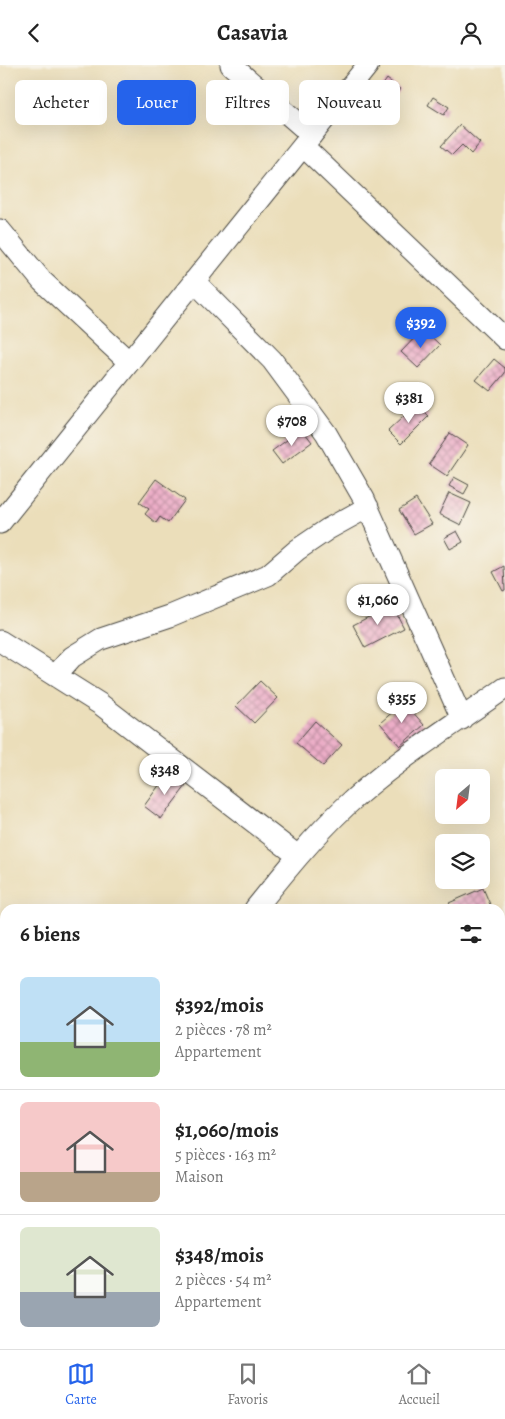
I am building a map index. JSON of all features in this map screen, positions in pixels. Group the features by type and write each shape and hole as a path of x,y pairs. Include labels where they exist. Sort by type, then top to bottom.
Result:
{"street":[{"path":"231,65 505,339"},
{"path":"0,523 368,65"},
{"path":"0,230 42,281 129,362"},
{"path":"194,281 272,361 326,433 368,507 462,719"},
{"path":"55,676 72,657 101,639 170,616 268,575 296,550 328,529 368,507"},
{"path":"0,641 100,704 298,856"},
{"path":"259,904 311,841 347,805 402,760 505,688"}],"building":[{"path":"433,97 449,107 444,115 428,105"},
{"path":"460,125 480,143 471,154 462,145 452,155 441,146"},
{"path":"423,329 440,345 418,368 401,352"},
{"path":"494,359 505,368 505,373 490,391 476,380"},
{"path":"417,404 429,416 401,444 388,431"},
{"path":"302,429 312,442 282,464 272,451"},
{"path":"450,433 468,445 447,476 429,464"},
{"path":"454,477 469,485 464,494 449,486"},
{"path":"156,479 185,500 168,523 160,517 156,523 145,514 149,509 139,502"},
{"path":"449,493 471,503 461,525 439,514"},
{"path":"416,499 432,524 414,534 399,510"},
{"path":"457,531 463,542 450,549 444,538"},
{"path":"504,566 505,590 503,591 493,572"},
{"path":"392,605 404,628 365,648 353,625"},
{"path":"260,681 278,698 254,723 236,706"},
{"path":"404,702 424,725 400,746 380,723"},
{"path":"315,721 342,745 323,766 296,743"},
{"path":"168,773 186,786 161,819 144,806"},
{"path":"483,889 490,904 450,904"}]}
